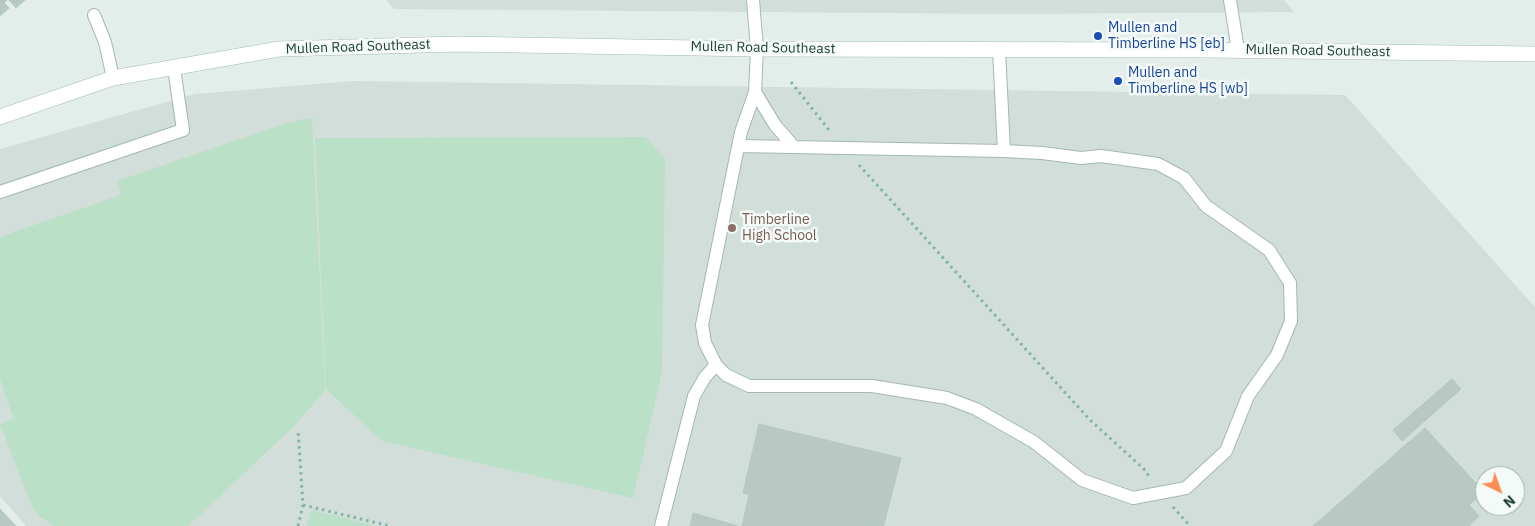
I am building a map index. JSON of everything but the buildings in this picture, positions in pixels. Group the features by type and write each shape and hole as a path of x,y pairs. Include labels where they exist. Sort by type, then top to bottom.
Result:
{"street":[{"name":"Mullen Road Southeast","path":"0,117 114,78 289,49 457,44 757,49 1238,50 1535,54"}],"lane":[{"path":"739,146 1004,151 1081,158 1101,156 1158,164 1184,178 1206,206 1269,250 1290,283 1292,321 1277,355 1248,396 1226,451 1186,488 1133,498 1082,480 1059,464 1034,442 976,409 947,398 872,386 749,386 726,375 716,365 705,343 702,324 741,132 755,92 757,49 753,0"},
{"path":"1230,0 1238,50"},
{"path":"94,15 105,42 114,78"},
{"path":"999,50 1004,151"},
{"path":"0,192 183,130 174,68"},
{"path":"755,92 775,125 794,147"},
{"path":"661,526 694,396 705,377 716,365"}],"path":[{"path":"790,82 845,149 1090,420 1146,471 1160,493 1190,526"},
{"path":"298,430 303,505 298,526"},
{"path":"303,505 390,526"}],"shaded area":[{"path":"386,0 1284,0 1294,12 1006,14 394,9"},
{"name":"Timberline High School","path":"353,81 1345,95 1535,307 1535,526 26,526 0,496 0,149 195,94"}],"green space":[{"path":"312,118 325,390 295,425 188,526 54,526 39,516 32,506 0,424 14,419 0,379 0,237 121,195 117,181 287,123"},
{"path":"645,137 665,159 662,372 633,498 382,441 326,389 315,138"},
{"path":"311,510 376,526 307,526"}],"place":[{"name":"Mullen and Timberline HS [eb]","path":"1098,36"},
{"name":"Mullen and Timberline HS [wb]","path":"1118,81"},
{"name":"Timberline High School","path":"732,228"}]}
